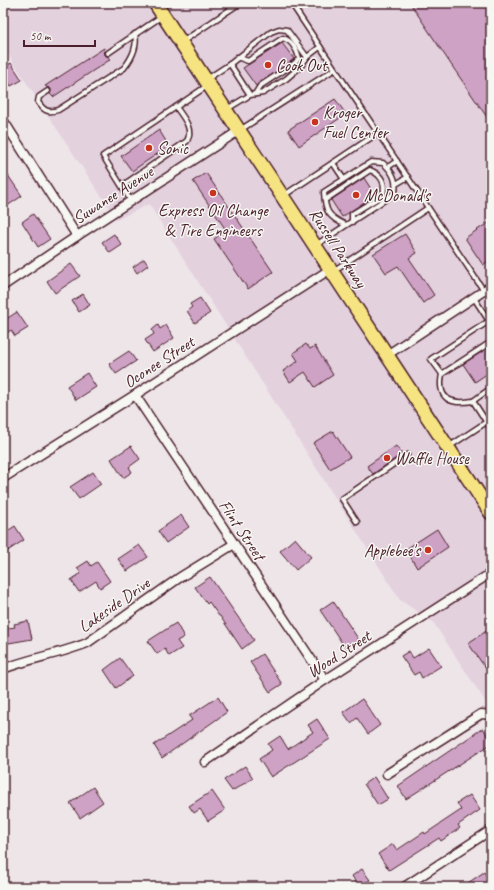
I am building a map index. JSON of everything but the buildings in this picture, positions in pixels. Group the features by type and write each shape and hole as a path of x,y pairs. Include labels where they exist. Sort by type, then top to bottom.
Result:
{"main road":[{"name":"Russell Parkway","path":"155,3 240,130 330,271 387,354 491,513"}],"street":[{"path":"3,120 77,236"},
{"name":"Suwanee Avenue","path":"3,286 240,130"},
{"name":"Oconee Street","path":"3,478 330,271"},
{"path":"387,354 488,288"},
{"name":"Flint Street","path":"135,395 325,680"},
{"name":"Lakeside Drive","path":"3,669 25,660 72,649 87,643 179,578 234,544"},
{"name":"Wood Street","path":"205,762 325,680 491,573"},
{"path":"388,774 481,714 491,715"},
{"path":"404,887 491,830"}],"lane":[{"path":"181,42 240,3"},
{"path":"291,3 428,208 488,288"},
{"path":"108,53 163,15"},
{"path":"131,201 103,156 176,107 237,57 271,32 279,29 288,30 307,57"},
{"path":"48,91 39,97 38,102 43,110 47,112 58,110 124,68 130,61 134,52 137,41 135,34"},
{"path":"226,110 253,94 260,86 295,63 299,58 297,51 288,40 283,38 248,61 237,57"},
{"path":"253,94 263,93 286,79 301,66 307,57 320,47"},
{"path":"230,64 253,94"},
{"path":"240,130 334,69"},
{"path":"122,186 187,141 190,132 187,124 176,107"},
{"path":"282,196 378,133"},
{"path":"388,167 397,161"},
{"path":"314,246 352,222 394,193 396,184 393,173 383,163 371,162 343,178 324,192 325,206 333,219 346,225"},
{"path":"333,163 343,178"},
{"path":"325,200 370,170 378,173 383,179 384,189 382,195 352,214 352,222"},
{"path":"396,184 408,177"},
{"path":"330,271 428,208"},
{"path":"442,374 431,359 490,320 474,297"},
{"path":"491,342 442,374 440,384 451,402 458,404 473,401 491,388"},
{"path":"473,401 491,429"},
{"path":"448,448 491,419"},
{"path":"357,522 342,499 407,455"}],"shaded area":[{"path":"3,3 491,3 491,710 433,622 400,600 149,204 117,220 3,47"}],"place":[{"name":"Cook Out","path":"268,65"},
{"name":"Kroger Fuel Center","path":"315,122"},
{"name":"Sonic","path":"149,148"},
{"name":"Express Oil Change & Tire Engineers","path":"213,193"},
{"name":"McDonald's","path":"356,195"},
{"name":"Waffle House","path":"387,458"},
{"name":"Applebee's","path":"428,550"}]}
